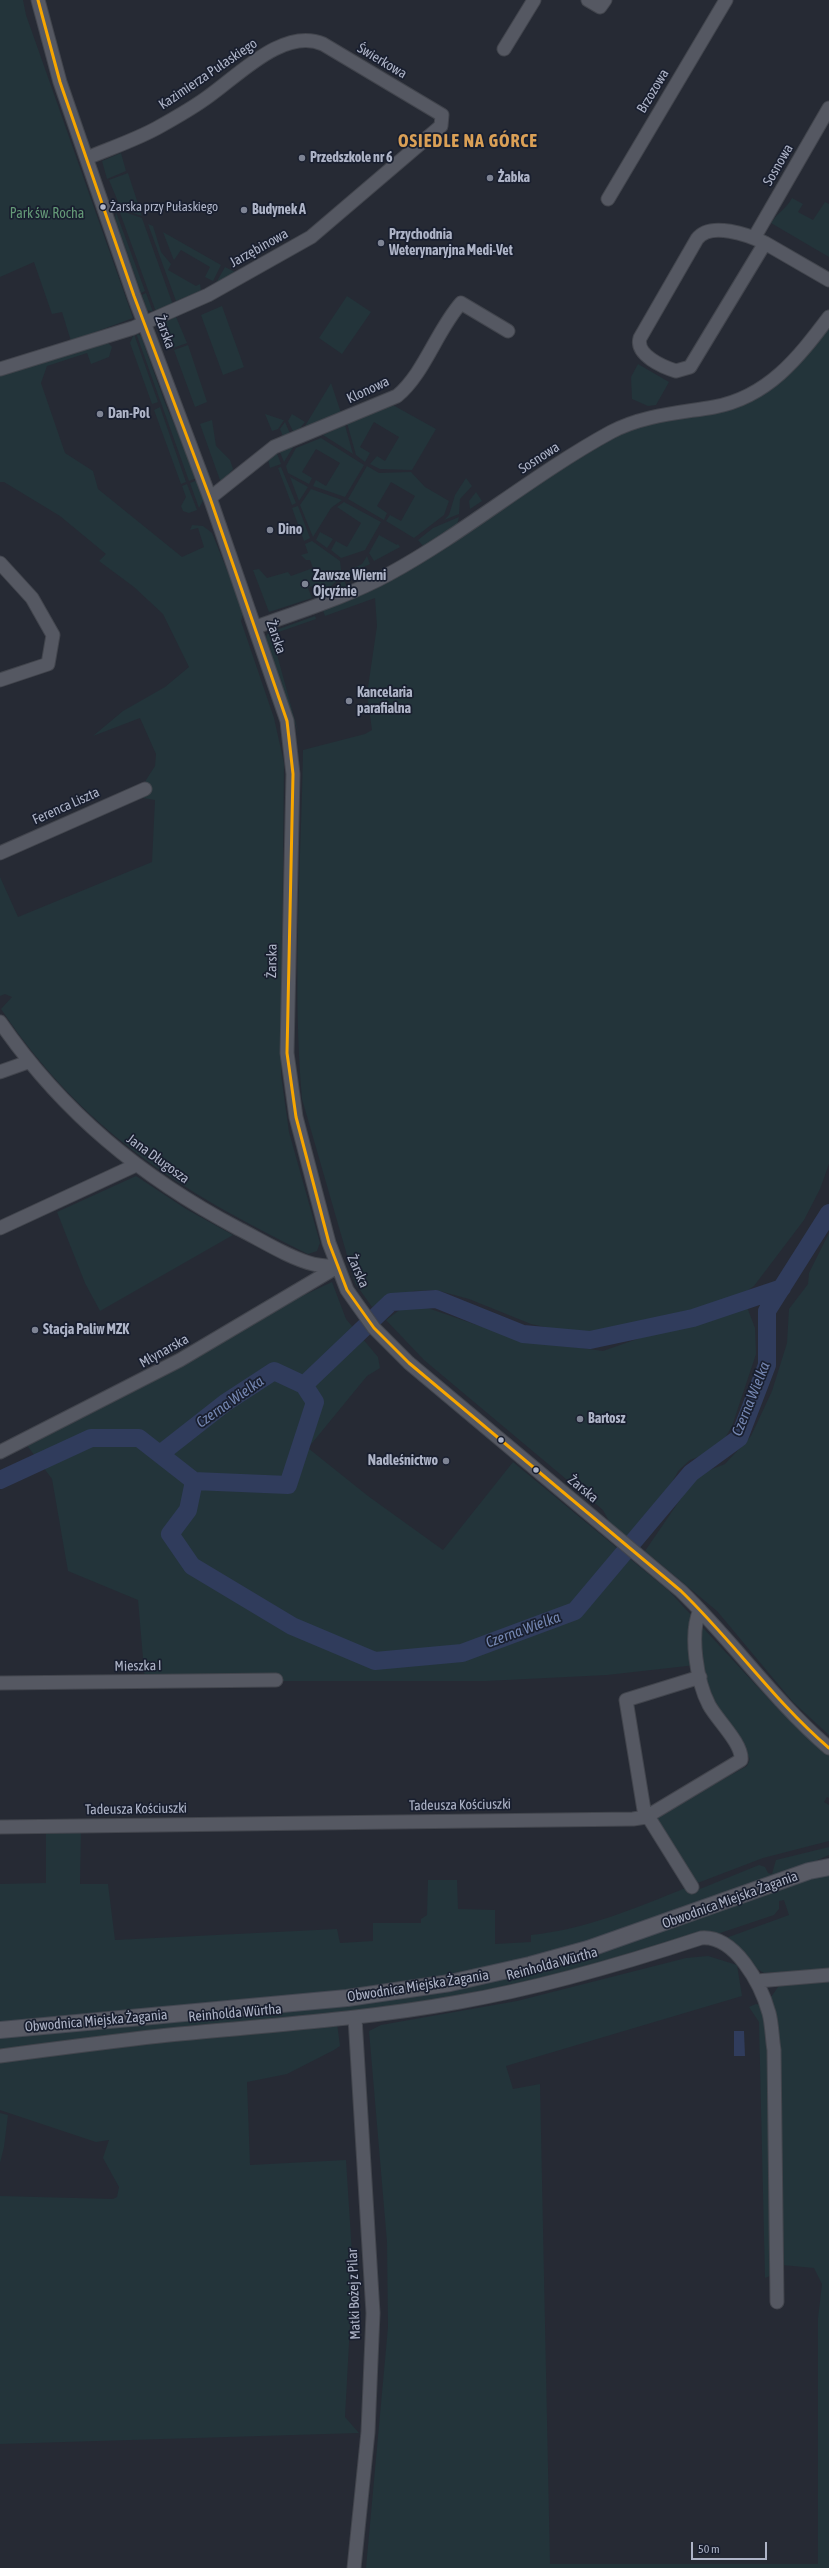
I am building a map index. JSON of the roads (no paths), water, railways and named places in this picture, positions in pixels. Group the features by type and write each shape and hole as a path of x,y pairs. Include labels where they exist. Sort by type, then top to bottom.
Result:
{"main road":[{"name":"Obwodnica Miejska Żagania","path":"0,2030 347,1998 450,1983 530,1965 588,1949 826,1865"}],"street":[{"name":"Żarska","path":"38,0 60,82 145,323 210,498 284,710 292,754 287,1004 290,1080 296,1117 315,1194 337,1267 361,1312 388,1342 468,1414 654,1567 700,1610 792,1714 829,1748"},
{"path":"504,49 534,0"},
{"path":"588,0 600,7 605,0"},
{"name":"Brzozowa","path":"608,199 726,0"},
{"name":"Kazimierza Pułaskiego","path":"87,158 158,128 211,95 268,52 304,40"},
{"name":"Świerkowa","path":"304,40 323,44 442,115"},
{"name":"Sosnowa","path":"759,240 710,230 700,234 639,342 640,349 645,355 676,371 683,371 692,365 759,240 829,108"},
{"name":"Jarzębinowa","path":"0,369 77,347 145,323 208,295 320,230 441,126 442,115"},
{"path":"759,240 829,280"},
{"name":"Klonowa","path":"210,498 274,447 397,396 408,385 451,314 461,303 508,331"},
{"name":"Sosnowa","path":"256,628 344,595 388,574 614,431 656,416 721,405 748,396 790,366 829,317"},
{"path":"0,563 32,598 53,635 48,664 0,680"},
{"name":"Ferenca Liszta","path":"0,853 145,789"},
{"name":"Jana Długosza","path":"0,1022 28,1062 78,1115 136,1165 181,1196 263,1241 313,1264 337,1267"},
{"path":"0,1072 28,1062"},
{"path":"0,1228 136,1165"},
{"name":"Młynarska","path":"0,1452 180,1360 337,1267"},
{"name":"Tadeusza Kościuszki","path":"0,1826 633,1819 646,1817 741,1760 738,1746 709,1704 700,1677 694,1629 700,1610"},
{"path":"692,1887 646,1817 626,1700 700,1677"},
{"name":"Mieszka I","path":"0,1683 276,1680"},
{"name":"Reinholda Würtha","path":"0,2056 153,2037 355,2018 485,1998 545,1983 701,1938 718,1940 728,1946 757,1981 770,2014 774,2050 777,2302"},
{"path":"757,1981 829,1975"},
{"name":"Matki Bożej z Pilar","path":"354,2568 368,2432 373,2313 355,2018"}],"water":[{"path":"734,2031 744,2031 745,2056 734,2056"}],"waterway":[{"name":"Czerna Wielka","path":"0,1480 91,1438 139,1438 194,1481 188,1510 170,1534 192,1566 292,1626 375,1661 462,1653 575,1611 691,1473 739,1438 767,1365 767,1311 829,1213"},
{"name":"Czerna Wielka","path":"160,1454 225,1403 274,1371 304,1385 391,1302 436,1299 523,1334 590,1340 693,1318 782,1288"},
{"name":"Czerna Wielka","path":"194,1481 288,1485 315,1402 304,1385"}],"place":[{"name":"Przedszkole nr 6","path":"302,158"},
{"name":"Żabka","path":"490,178"},
{"name":"Żarska przy Pułaskiego","path":"103,207"},
{"name":"Budynek A","path":"244,210"},
{"name":"Przychodnia Weterynaryjna Medi-Vet","path":"381,243"},
{"name":"Dan-Pol","path":"100,414"},
{"name":"Dino","path":"270,530"},
{"name":"Zawsze Wierni Ojcyźnie","path":"305,584"},
{"name":"Kancelaria parafialna","path":"349,701"},
{"name":"Stacja Paliw MZK","path":"35,1330"},
{"name":"Bartosz","path":"580,1419"},
{"name":"Nadleśnictwo","path":"446,1461"}],"district":[{"name":"OSIEDLE NA GÓRCE","path":"468,141"}],"park label":[{"name":"Park św. Rocha","path":"47,214"}]}
